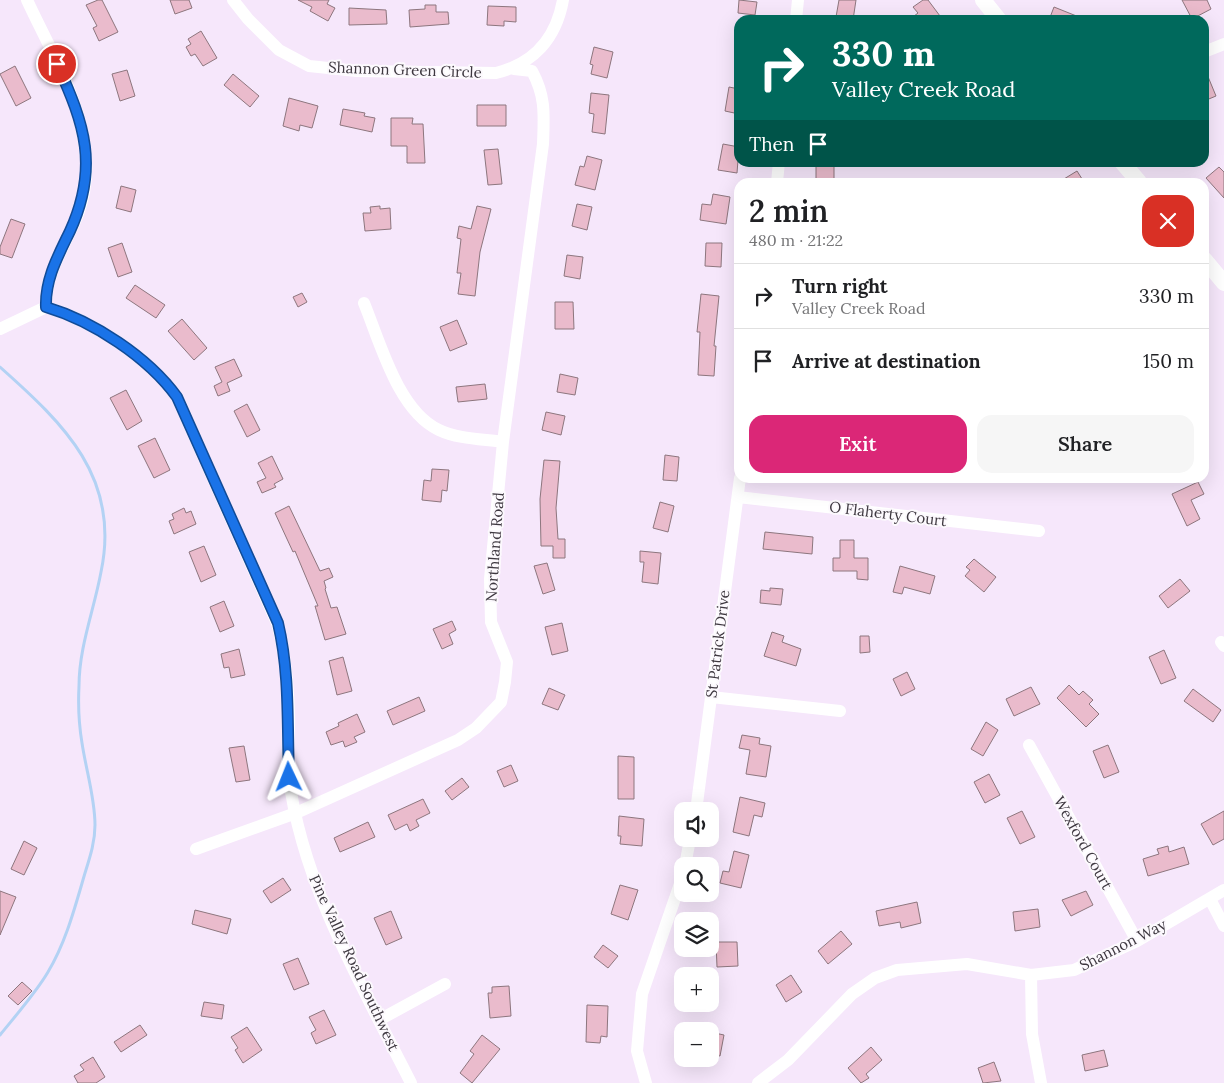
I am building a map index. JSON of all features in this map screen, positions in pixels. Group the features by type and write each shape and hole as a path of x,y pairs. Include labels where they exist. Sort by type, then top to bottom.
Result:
{"street":[{"path":"0,329 46,307 46,289 52,271 78,212 85,183 87,159 86,141 79,117 27,0"},
{"name":"Shannon Green Circle","path":"233,0 248,19 279,50 309,66 357,71 496,73 514,69 544,47 554,32 563,0"},
{"path":"796,15 798,0"},
{"path":"983,0 995,15"},
{"path":"1209,50 1224,44"},
{"name":"Northland Road","path":"196,849 296,813 458,740 476,728 501,702 507,662 491,622 490,579 503,442 543,144 544,112 541,88 532,71 514,69"},
{"path":"1126,167 1136,178"},
{"path":"1209,265 1224,283"},
{"path":"364,303 390,368 407,401 418,416 438,430 462,437 503,442"},
{"name":"Pine Valley Road Southwest","path":"46,307 60,311 92,327 146,362 163,378 177,397 278,623 285,651 289,714 289,777 305,853 316,888 379,1020 412,1083"},
{"name":"St Patrick Drive","path":"697,802 739,483"},
{"name":"O Flaherty Court","path":"738,497 1038,531"},
{"path":"712,697 840,711"},
{"name":"Wexford Court","path":"1029,745 1137,941"},
{"name":"Shannon Way","path":"758,1083 788,1060 852,994 875,978 898,970 967,964 1031,975 1074,970 1137,941 1224,890"},
{"path":"1210,899 1224,926"},
{"path":"646,1083 637,1051 642,994 674,901"},
{"path":"1031,975 1032,1034 1041,1083"},
{"path":"379,1020 444,984"}],"building":[{"path":"102,0 118,32 99,41 93,28 97,26 86,5"},
{"path":"170,0 189,0 192,8 175,14"},
{"path":"298,0 329,0 327,4 335,8 328,21 310,11 312,7"},
{"path":"739,0 757,2 755,15 738,13"},
{"path":"839,0 856,0 854,15 836,15"},
{"path":"923,0 928,0 939,15 915,15 918,13 913,7"},
{"path":"1182,0 1207,0 1211,9 1200,15 1190,15"},
{"path":"425,5 436,5 436,12 448,12 449,24 410,27 409,10 425,9"},
{"path":"488,6 516,7 516,22 504,21 504,26 487,25"},
{"path":"1054,7 1074,15 1051,15"},
{"path":"349,8 386,10 387,24 349,25"},
{"path":"201,31 217,58 203,66 195,54 191,56 186,47 191,44 188,39"},
{"path":"594,47 613,52 607,78 591,74 593,65 590,64"},
{"path":"15,66 31,98 16,106 0,74"},
{"path":"127,70 135,96 120,101 112,74"},
{"path":"233,74 259,96 250,107 224,85"},
{"path":"1209,79 1216,96 1209,99"},
{"path":"729,87 734,88 734,113 725,111"},
{"path":"591,93 609,95 605,134 592,132 594,114 589,113"},
{"path":"289,98 318,106 312,128 300,125 299,131 283,126"},
{"path":"477,105 506,105 506,126 477,126"},
{"path":"343,109 365,113 364,116 375,118 372,132 340,125"},
{"path":"391,118 413,118 412,124 423,124 425,163 407,163 407,146 391,146"},
{"path":"723,144 734,146 734,167 737,167 737,173 718,170"},
{"path":"498,149 502,184 488,185 484,150"},
{"path":"587,156 602,160 595,190 575,185 580,166 584,167"},
{"path":"816,167 834,167 834,178 816,178"},
{"path":"1219,167 1224,172 1224,198 1209,181 1209,178 1206,178"},
{"path":"1077,171 1081,178 1066,178"},
{"path":"121,186 136,190 131,212 116,208"},
{"path":"713,194 730,197 726,224 700,220 702,204 711,205"},
{"path":"577,204 592,207 587,230 572,226"},
{"path":"380,206 380,209 390,208 391,229 365,231 363,213 371,213 370,207"},
{"path":"477,206 491,209 480,252 475,296 458,294 461,273 457,273 461,239 457,238 459,226 471,229"},
{"path":"11,219 25,224 12,258 0,254 0,247"},
{"path":"122,243 132,272 118,277 108,248"},
{"path":"706,243 722,243 721,267 705,266"},
{"path":"567,255 583,257 580,279 564,276"},
{"path":"135,285 165,305 156,318 126,298"},
{"path":"302,293 307,302 298,307 293,297"},
{"path":"701,294 719,296 714,346 716,346 714,376 698,375 700,332 697,332"},
{"path":"555,302 573,302 574,329 555,329"},
{"path":"182,319 207,348 194,360 168,331"},
{"path":"457,320 467,344 450,351 440,327"},
{"path":"234,359 242,376 227,383 230,391 218,396 214,386 222,382 215,367"},
{"path":"560,374 578,378 575,395 557,392"},
{"path":"485,384 487,399 458,402 456,387"},
{"path":"126,390 142,421 127,430 110,398"},
{"path":"247,404 260,430 247,437 234,411"},
{"path":"546,412 565,416 561,435 542,430"},
{"path":"155,438 170,470 154,478 138,446"},
{"path":"665,455 679,457 677,481 663,480"},
{"path":"272,456 283,479 274,484 276,487 262,493 257,482 266,478 258,463"},
{"path":"544,460 560,461 556,508 558,539 565,539 565,558 553,558 553,546 541,546 540,499"},
{"path":"432,469 449,470 447,491 442,490 441,502 422,500 424,480 431,481"},
{"path":"1198,483 1204,494 1191,500 1200,519 1187,526 1172,494"},
{"path":"660,502 674,506 668,532 653,528"},
{"path":"289,506 320,571 329,568 333,577 324,581 325,589 331,608 337,607 346,634 325,640 315,606 318,606 295,551 293,552 275,513"},
{"path":"184,508 186,513 191,511 196,524 174,534 169,521 174,519 172,514"},
{"path":"765,532 813,537 812,554 763,549"},
{"path":"840,540 854,540 854,558 868,558 868,580 857,579 857,571 833,571 833,558 840,558"},
{"path":"204,546 216,575 201,582 189,552"},
{"path":"640,551 661,553 658,584 642,582 644,562 640,562"},
{"path":"974,559 996,577 984,592 965,576 970,570 966,567"},
{"path":"547,563 555,590 543,594 534,566"},
{"path":"900,566 935,576 930,594 904,587 902,594 893,592"},
{"path":"1180,579 1190,591 1168,608 1159,596"},
{"path":"770,588 783,589 781,605 760,603 761,590 770,591"},
{"path":"224,601 234,626 220,632 210,607"},
{"path":"452,621 456,630 449,634 453,644 442,649 433,629"},
{"path":"562,623 568,651 552,655 545,627"},
{"path":"772,632 784,636 782,642 801,649 796,666 764,656"},
{"path":"860,636 869,636 870,652 860,653"},
{"path":"239,649 245,675 231,678 229,667 224,668 221,654"},
{"path":"1164,650 1176,678 1161,684 1149,657"},
{"path":"343,657 352,691 337,695 329,661"},
{"path":"907,672 915,689 901,696 893,679"},
{"path":"1069,685 1079,695 1083,691 1093,700 1089,704 1099,714 1086,727 1057,698"},
{"path":"1031,687 1040,704 1014,716 1006,699"},
{"path":"549,688 565,695 558,710 542,704"},
{"path":"1193,689 1221,710 1213,722 1184,701"},
{"path":"419,697 425,711 393,725 387,711"},
{"path":"357,714 365,732 354,737 357,742 345,747 343,741 331,745 326,732 339,726 338,723"},
{"path":"986,722 998,730 983,756 971,749"},
{"path":"742,735 760,738 759,744 771,746 766,777 746,774 750,750 739,748"},
{"path":"1108,745 1119,772 1104,778 1093,751"},
{"path":"244,746 250,780 236,782 229,748"},
{"path":"618,756 634,757 634,799 618,799"},
{"path":"511,765 518,781 504,787 497,771"},
{"path":"989,774 1000,795 985,803 974,782"},
{"path":"462,778 469,787 452,800 445,791"},
{"path":"740,797 765,803 762,817 754,815 749,836 733,832"},
{"path":"423,799 430,813 416,820 419,826 410,831 407,824 395,830 388,815"},
{"path":"1022,811 1035,837 1020,844 1007,818"},
{"path":"1224,811 1224,839 1213,845 1201,824"},
{"path":"619,816 644,819 642,846 620,844 621,836 618,836"},
{"path":"368,822 375,837 340,852 334,838"},
{"path":"24,841 37,848 24,875 11,869"},
{"path":"1168,846 1169,852 1184,847 1189,864 1148,876 1143,859 1159,854 1157,849"},
{"path":"734,851 749,855 741,888 720,883 723,871 729,872"},
{"path":"283,878 291,890 271,903 263,891"},
{"path":"620,885 638,890 628,920 611,914"},
{"path":"0,891 16,897 0,935"},
{"path":"1086,891 1093,905 1071,916 1062,900"},
{"path":"917,902 921,923 901,928 900,922 879,926 876,911"},
{"path":"1038,909 1040,927 1015,931 1013,912"},
{"path":"195,910 231,919 227,934 192,924"},
{"path":"391,911 402,938 386,945 374,918"},
{"path":"841,931 852,944 828,964 818,951"},
{"path":"719,942 737,942 738,966 717,967"},
{"path":"603,945 618,956 608,968 594,957"},
{"path":"298,958 309,984 294,990 283,964"},
{"path":"791,975 802,992 786,1002 776,985"},
{"path":"22,982 32,991 18,1005 8,996"},
{"path":"509,986 511,1016 490,1018 488,993 492,993 492,987"},
{"path":"204,1002 224,1005 222,1019 201,1016"},
{"path":"587,1005 608,1006 607,1037 601,1036 600,1043 586,1042"},
{"path":"324,1010 336,1035 316,1044 311,1033 316,1030 309,1017"},
{"path":"140,1025 147,1035 121,1052 114,1042"},
{"path":"247,1027 262,1050 243,1063 235,1050 238,1048 231,1037"},
{"path":"719,1034 724,1035 719,1056"},
{"path":"482,1035 500,1049 472,1083 460,1073 474,1054 470,1051"},
{"path":"871,1047 882,1060 866,1074 869,1078 861,1083 848,1068"},
{"path":"1104,1050 1108,1066 1085,1071 1082,1055"},
{"path":"93,1057 105,1077 96,1083 78,1083 74,1076 84,1070 80,1065"},
{"path":"994,1062 1001,1081 983,1083 978,1068"}],"waterway":[{"path":"0,367 46,410 82,456 95,481 103,508 105,539 101,572 81,657 79,693 81,736 95,815 93,843 70,924 60,949 37,988 0,1035"}],"route":[{"path":"57,64 79,117 86,141 87,159 85,183 78,212 52,271 46,289 46,307 60,311 92,327 146,362 163,378 177,397 262,592 278,623 285,651 289,714 289,777"}]}
